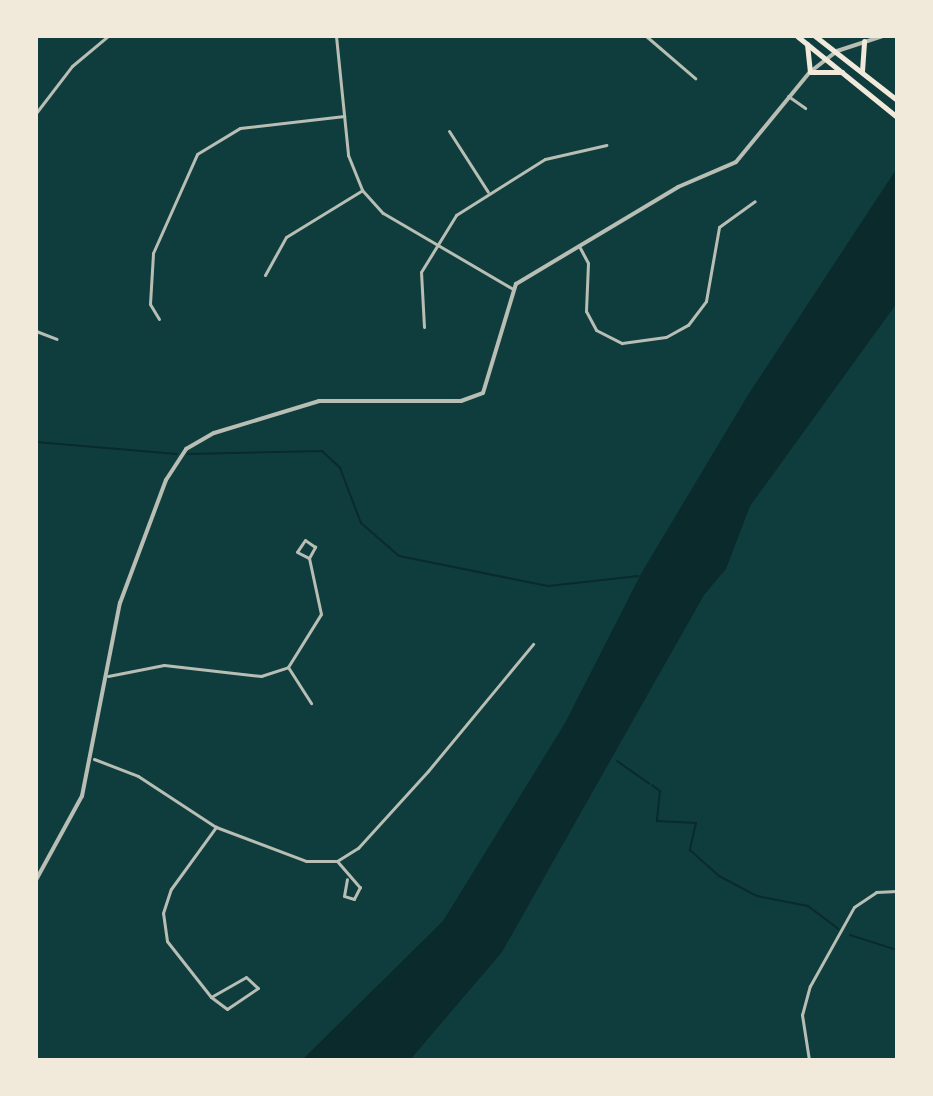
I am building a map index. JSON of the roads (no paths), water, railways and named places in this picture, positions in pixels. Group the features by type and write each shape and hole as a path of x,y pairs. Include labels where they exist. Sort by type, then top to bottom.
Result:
{"main road":[{"path":"797,36 897,117"},
{"path":"815,36 897,100"},
{"path":"862,72 864,41"},
{"path":"806,43 810,72 843,72"}],"street":[{"path":"36,113 72,66 108,36"},
{"path":"338,36 344,116 362,190 383,213 513,289"},
{"path":"646,36 695,78"},
{"path":"36,880 67,831 94,759 120,603 166,480 186,449 214,433 319,401 473,398 494,376 513,289 579,246 736,162 810,72 837,51 883,36"},
{"path":"788,96 805,108"},
{"path":"159,319 150,304 153,253 197,154 240,128 344,116"},
{"path":"449,131 488,192"},
{"path":"424,327 419,283 436,243 456,215 488,192 545,159 606,145"},
{"path":"265,275 286,237 362,190"},
{"path":"579,246 588,263 586,311 596,330 622,343 666,337 688,325 706,301 719,227 755,201"},
{"path":"36,331 57,339"},
{"path":"108,676 164,665 261,676 288,667 321,614 309,558 314,544 302,541 297,552 309,558"},
{"path":"94,759 138,776 216,827 306,861 337,861 358,848 428,771 533,644"},
{"path":"288,667 311,703"},
{"path":"211,997 246,977 257,983 254,993 227,1009 211,997 167,941 163,913 171,889 216,827"},
{"path":"337,861 347,879 360,887 354,899 344,896 347,879"},
{"path":"809,1060 802,1015 810,986 854,907 869,894 897,891"},
{"path":"76,1060 92,1060"}],"water":[{"path":"897,168 897,303 750,506 726,569 704,595 502,952 410,1060 302,1060 443,921 565,723 642,572 748,395"}],"waterway":[{"path":"36,442 176,454"},
{"path":"188,454 322,451 340,468 361,523 399,556 548,586 638,576"},
{"path":"617,761 649,783"},
{"path":"652,785 660,791 657,821 696,823 690,850 719,876 757,896 808,906 838,929"},
{"path":"850,935 897,950"}]}
